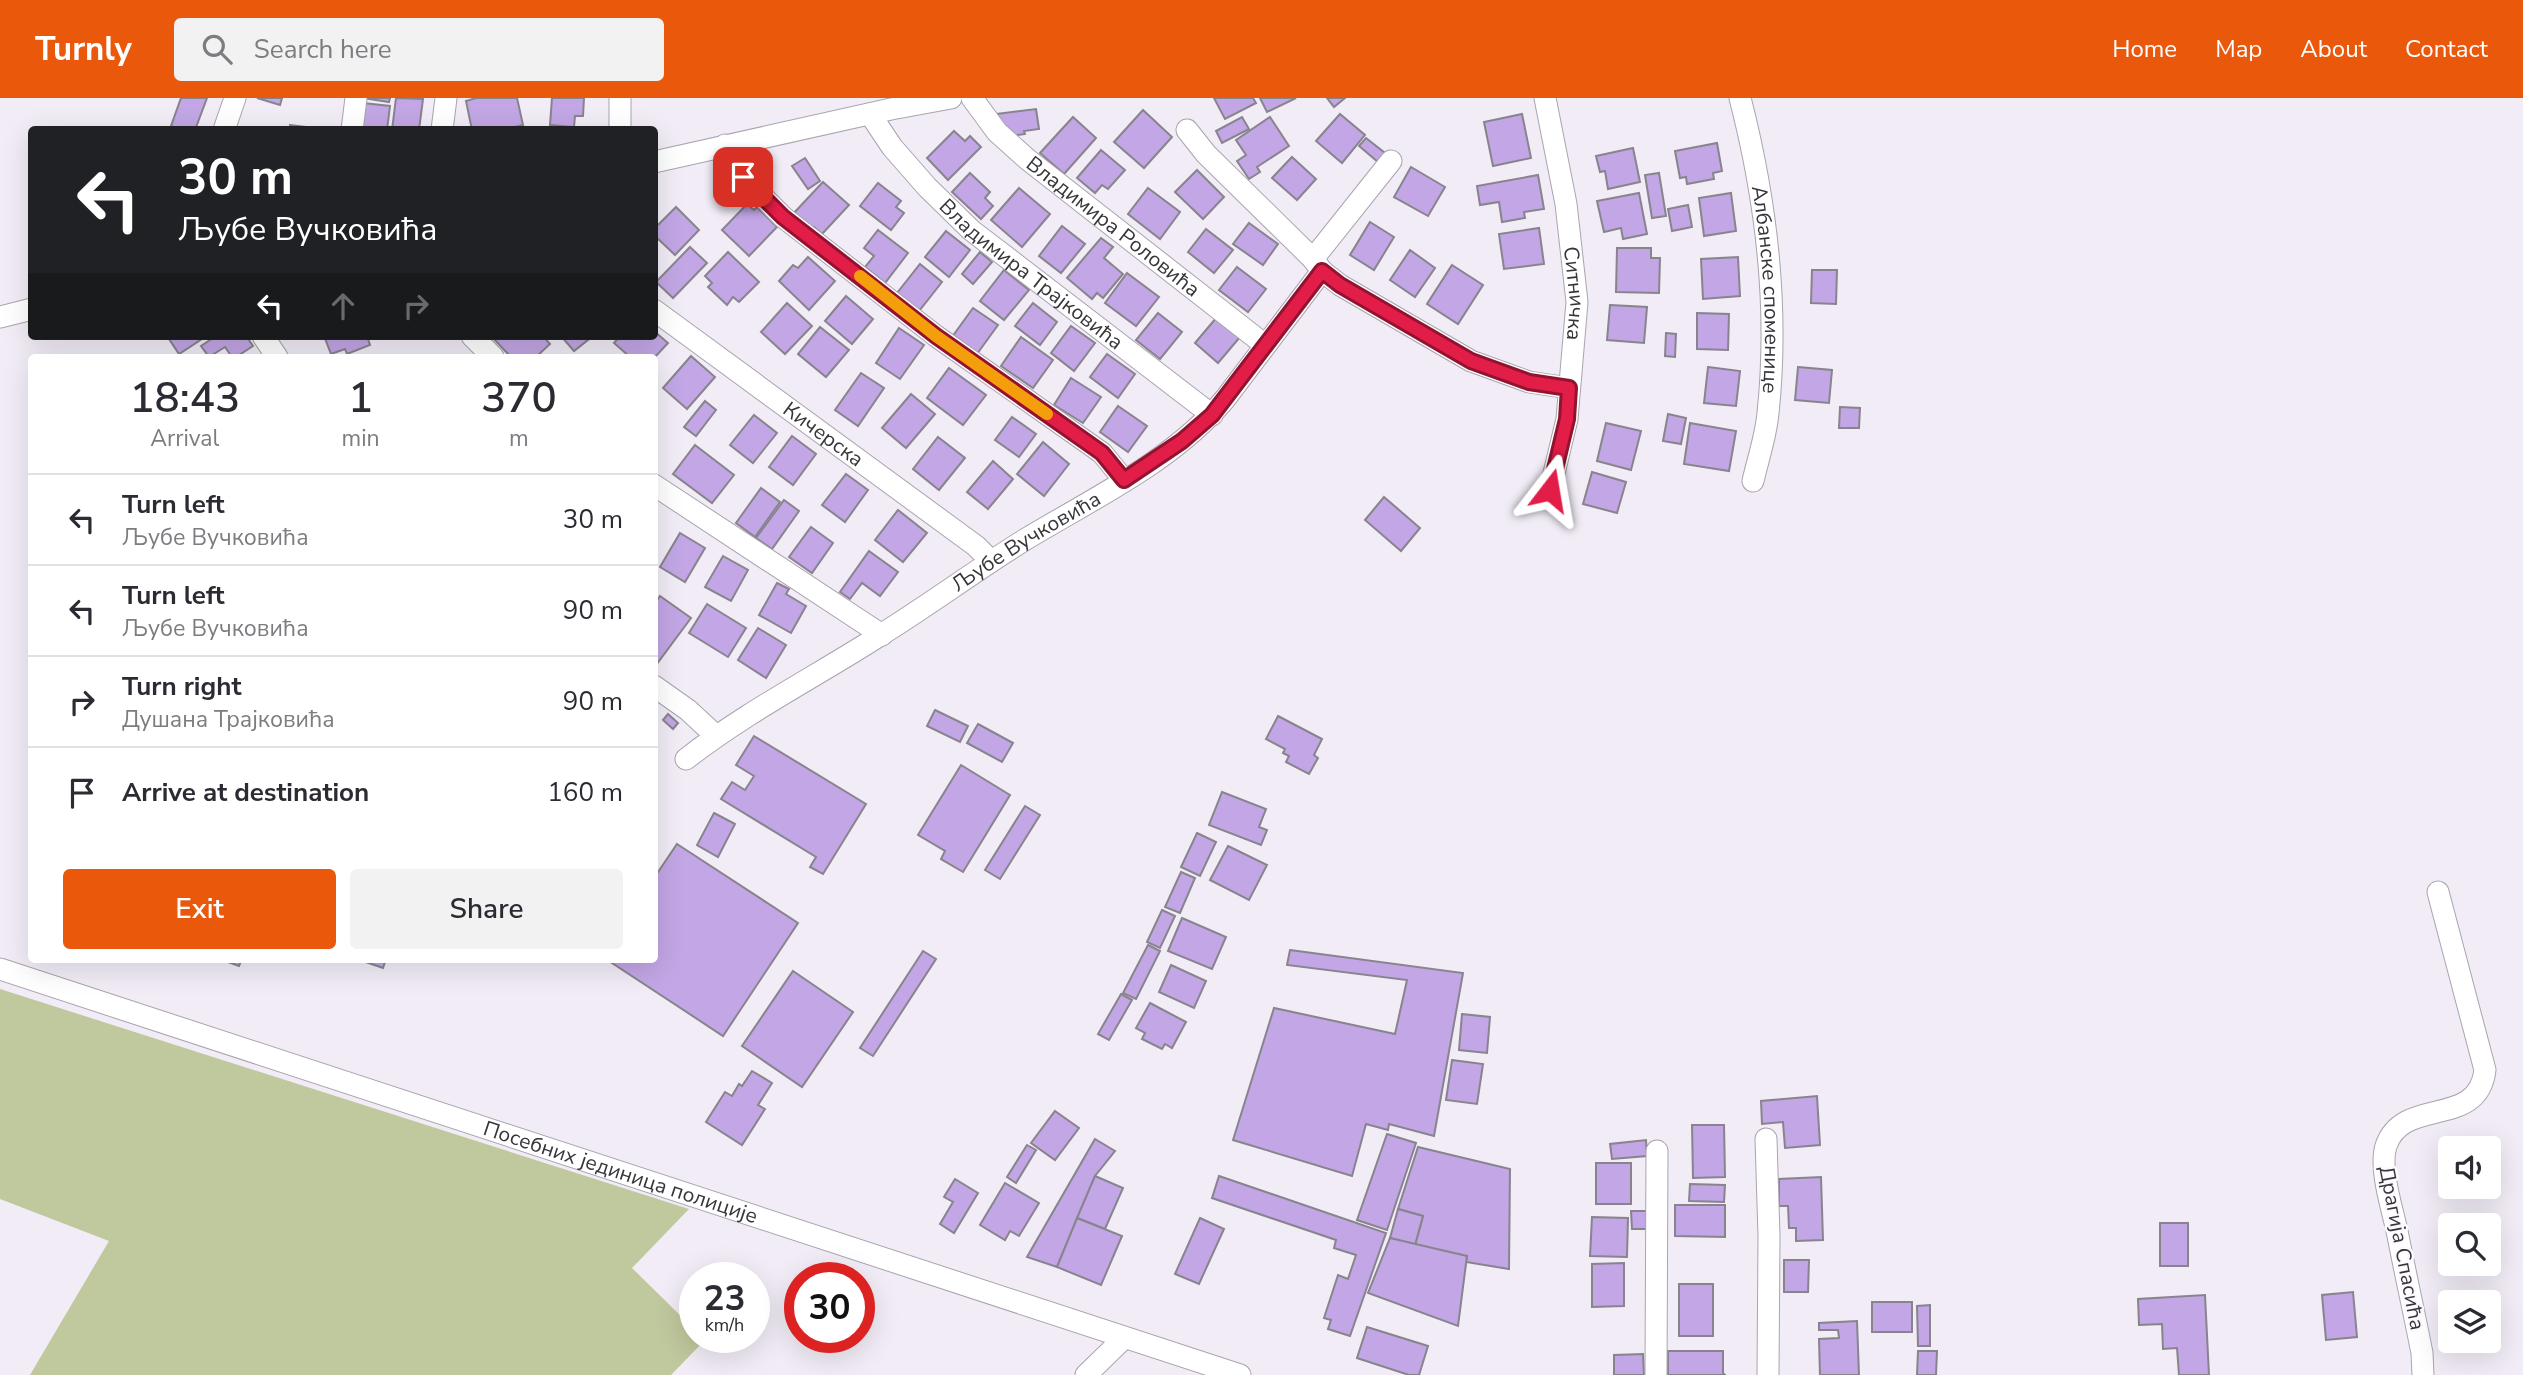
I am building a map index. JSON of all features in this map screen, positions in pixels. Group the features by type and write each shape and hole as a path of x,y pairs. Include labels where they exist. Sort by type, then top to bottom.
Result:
{"street":[{"path":"225,126 235,98"},
{"path":"352,126 356,98"},
{"path":"442,126 446,98"},
{"path":"620,98 620,126"},
{"path":"658,161 870,114 890,103 951,98"},
{"name":"Владимира Роловића","path":"972,98 997,132 1027,159 1265,345"},
{"name":"Ситничка","path":"1545,98 1566,204 1577,302 1567,419 1550,490"},
{"name":"Албанске споменице","path":"1740,98 1762,192 1771,320 1768,414 1753,481"},
{"name":"Владимира Трајковића","path":"870,114 892,147 927,187 971,230 1212,415"},
{"path":"1187,130 1206,154 1340,285 1471,361 1529,382 1569,388"},
{"path":"724,145 743,177 783,217 936,336 1102,453 1124,480"},
{"name":"Љубе Вучковића","path":"686,759 716,736 882,635 991,561 1124,480 1182,441 1212,415 1265,345 1317,265 1391,161"},
{"path":"0,317 28,310"},
{"name":"Кичерска","path":"658,313 976,546 991,561"},
{"path":"476,340 491,354"},
{"path":"658,488 882,635"},
{"path":"658,689 716,736"},
{"name":"Драгија Спасића","path":"2423,1375 2423,1353 2388,1186 2385,1151 2391,1135 2411,1118 2470,1101 2482,1086 2486,1070 2460,983 2438,892"},
{"name":"Посебних јединица полиције","path":"0,969 1240,1375"},
{"path":"1766,1139 1769,1236 1768,1375"},
{"path":"1656,1375 1657,1151"},
{"path":"1086,1375 1124,1338"}],"green space":[{"path":"0,989 689,1209 632,1268 679,1314 679,1353 692,1353 671,1375 30,1375 109,1241 0,1199"}],"building":[{"path":"181,98 207,98 196,126 171,126"},
{"path":"257,98 282,98 280,105"},
{"path":"363,98 390,98 389,102"},
{"path":"396,98 423,99 420,126 392,126"},
{"path":"476,98 517,98 523,125 471,126 466,101"},
{"path":"552,98 584,98 583,116 575,116 574,126 550,125"},
{"path":"1214,98 1253,98 1256,103 1225,119"},
{"path":"1260,98 1296,98 1267,112"},
{"path":"1327,98 1345,98 1334,107"},
{"path":"363,103 390,106 388,126 360,126"},
{"path":"1036,109 1039,129 1011,136 996,114"},
{"path":"1143,110 1172,137 1144,168 1114,142"},
{"path":"1340,114 1365,135 1342,163 1316,141"},
{"path":"1522,114 1531,158 1493,166 1484,122"},
{"path":"1073,117 1096,138 1064,174 1040,153"},
{"path":"1242,117 1249,129 1222,143 1216,131"},
{"path":"1270,117 1289,146 1257,167 1260,172 1249,179 1237,161 1246,155 1236,140"},
{"path":"954,131 965,141 970,136 981,147 948,180 927,158"},
{"path":"1366,138 1385,153 1378,162 1359,146"},
{"path":"1717,143 1722,171 1713,173 1714,179 1687,184 1686,177 1680,178 1675,151"},
{"path":"1633,148 1640,182 1608,189 1605,171 1600,172 1596,156"},
{"path":"1101,150 1125,170 1108,189 1102,185 1095,193 1077,178"},
{"path":"1292,157 1316,179 1297,200 1272,178"},
{"path":"805,158 820,181 808,189 792,166"},
{"path":"1411,167 1445,187 1428,216 1394,197"},
{"path":"1197,170 1224,197 1203,219 1175,192"},
{"path":"970,173 990,192 985,198 993,206 981,219 952,192"},
{"path":"1659,173 1666,216 1652,218 1645,175"},
{"path":"1538,175 1544,209 1524,212 1525,218 1502,222 1499,202 1480,205 1477,186"},
{"path":"823,182 849,205 822,234 814,227 810,231 792,215"},
{"path":"878,183 901,201 896,207 904,213 891,230 860,206"},
{"path":"1019,188 1050,214 1022,247 991,220"},
{"path":"1148,188 1180,212 1160,239 1128,214"},
{"path":"1639,193 1647,234 1623,239 1621,228 1604,232 1597,201"},
{"path":"1731,193 1736,231 1704,236 1699,198"},
{"path":"747,204 754,210 757,207 777,227 749,256 722,230"},
{"path":"1688,205 1692,227 1672,231 1668,209"},
{"path":"676,207 699,230 675,255 658,239 658,225"},
{"path":"1370,222 1394,237 1374,270 1350,255"},
{"path":"1249,223 1278,244 1263,265 1233,244"},
{"path":"1062,226 1085,244 1061,273 1039,256"},
{"path":"1539,228 1544,264 1504,269 1499,234"},
{"path":"1206,229 1233,250 1214,273 1188,252"},
{"path":"878,230 908,253 885,283 865,267 874,256 864,248"},
{"path":"946,231 970,250 949,277 925,257"},
{"path":"1101,238 1113,247 1104,258 1123,274 1103,298 1097,293 1092,299 1067,278"},
{"path":"690,247 707,263 673,298 658,284 658,280"},
{"path":"1617,248 1651,248 1651,258 1660,258 1659,293 1616,292"},
{"path":"1410,250 1435,268 1415,297 1390,280"},
{"path":"728,252 759,282 739,302 733,297 727,305 708,287 712,283 705,276"},
{"path":"980,252 992,262 973,284 962,274"},
{"path":"808,257 835,281 809,310 779,281 793,265 798,268"},
{"path":"1738,257 1740,296 1703,299 1701,259"},
{"path":"920,264 942,282 919,311 897,293"},
{"path":"1452,265 1483,285 1458,324 1427,304"},
{"path":"1237,267 1266,289 1248,312 1219,290"},
{"path":"1004,270 1029,290 1004,320 980,301"},
{"path":"1812,270 1837,270 1836,304 1811,303"},
{"path":"1127,273 1159,297 1136,326 1105,303"},
{"path":"846,296 873,319 852,344 825,321"},
{"path":"787,303 812,326 785,354 761,332"},
{"path":"1033,303 1057,322 1040,345 1015,326"},
{"path":"1610,305 1647,307 1644,343 1607,340"},
{"path":"973,308 998,325 977,354 952,337"},
{"path":"1158,313 1182,332 1160,359 1136,340"},
{"path":"1697,313 1729,314 1728,350 1697,349"},
{"path":"1217,317 1240,337 1218,363 1195,343"},
{"path":"1071,326 1095,343 1074,371 1051,353"},
{"path":"820,327 849,350 826,377 798,354"},
{"path":"899,328 924,345 900,379 876,363"},
{"path":"1666,333 1676,334 1675,357 1665,356"},
{"path":"658,334 668,343 658,354 627,354 614,343 617,340 658,340"},
{"path":"1021,337 1053,360 1033,388 1001,366"},
{"path":"170,340 200,340 179,354"},
{"path":"210,340 249,340 253,346 241,354 230,354 225,347 214,354 207,354 201,346"},
{"path":"326,340 368,340 370,345 347,354 345,349 331,354"},
{"path":"495,340 546,340 550,344 539,354 508,354"},
{"path":"564,340 588,340 574,351"},
{"path":"1107,354 1135,374 1118,398 1090,377"},
{"path":"691,356 715,377 687,409 663,388"},
{"path":"1708,367 1740,371 1736,406 1704,403"},
{"path":"1798,367 1832,370 1829,403 1795,400"},
{"path":"949,368 986,395 963,425 927,398"},
{"path":"861,373 884,388 858,426 835,410"},
{"path":"1071,378 1101,397 1083,423 1054,405"},
{"path":"911,394 935,414 906,448 882,428"},
{"path":"705,401 716,410 696,436 684,427"},
{"path":"1118,406 1147,426 1128,452 1100,432"},
{"path":"1840,407 1860,408 1859,428 1839,428"},
{"path":"1668,414 1686,418 1681,444 1663,441"},
{"path":"754,415 777,433 753,463 730,445"},
{"path":"1012,417 1036,434 1019,457 995,440"},
{"path":"1606,423 1641,431 1631,470 1597,461"},
{"path":"1690,423 1736,431 1729,471 1684,464"},
{"path":"792,436 816,454 793,485 769,467"},
{"path":"938,437 965,458 939,490 913,469"},
{"path":"1043,442 1069,464 1044,496 1017,474"},
{"path":"695,445 734,475 712,503 673,474"},
{"path":"993,461 1013,479 988,509 967,492"},
{"path":"1592,472 1626,482 1617,513 1583,504"},
{"path":"846,474 868,490 845,522 822,505"},
{"path":"761,488 780,502 755,537 736,523"},
{"path":"1384,497 1420,528 1401,551 1365,520"},
{"path":"784,500 799,511 772,549 756,538"},
{"path":"898,510 927,533 903,562 875,540"},
{"path":"811,527 833,543 812,573 789,557"},
{"path":"680,533 705,548 685,582 660,567"},
{"path":"869,551 898,572 880,596 862,583 850,599 840,592"},
{"path":"723,556 748,570 731,601 705,587"},
{"path":"777,583 789,589 786,594 806,606 791,633 759,615"},
{"path":"660,596 691,618 658,662"},
{"path":"707,604 746,628 728,657 689,633"},
{"path":"758,628 786,645 766,678 738,660"},
{"path":"935,710 968,726 960,742 927,726"},
{"path":"668,714 678,723 673,729 663,720"},
{"path":"1278,716 1322,739 1314,755 1318,758 1309,774 1286,762 1289,756 1283,753 1285,749 1266,739"},
{"path":"978,724 1013,743 1002,762 967,743"},
{"path":"754,736 866,804 823,874 810,867 816,857 721,799 732,782 745,790 754,776 736,765"},
{"path":"961,765 1010,795 963,872 941,859 945,851 918,835"},
{"path":"1222,792 1266,809 1259,827 1267,830 1261,845 1209,825"},
{"path":"1025,806 1040,815 1000,879 985,870"},
{"path":"714,813 735,824 718,857 697,845"},
{"path":"1197,833 1216,842 1200,876 1181,867"},
{"path":"677,844 798,923 723,1036 612,963 658,963 658,872"},
{"path":"1228,846 1267,865 1249,900 1210,880"},
{"path":"1181,872 1195,878 1180,913 1165,907"},
{"path":"1162,910 1175,916 1160,948 1147,942"},
{"path":"1182,918 1226,937 1212,969 1168,951"},
{"path":"1148,945 1160,951 1136,999 1123,993"},
{"path":"1290,950 1463,973 1434,1136 1389,1124 1388,1130 1366,1124 1352,1176 1233,1140 1274,1008 1395,1034 1407,980 1287,965"},
{"path":"923,951 936,959 873,1056 860,1048"},
{"path":"369,963 385,963 383,968"},
{"path":"1171,965 1206,981 1194,1008 1159,992"},
{"path":"793,971 853,1012 802,1087 742,1046"},
{"path":"1121,994 1132,1000 1109,1040 1098,1034"},
{"path":"1150,1003 1186,1022 1172,1048 1165,1044 1162,1049 1142,1039 1145,1033 1136,1028"},
{"path":"1462,1014 1490,1017 1487,1053 1459,1050"},
{"path":"1452,1060 1483,1064 1477,1104 1446,1100"},
{"path":"752,1071 772,1083 758,1105 765,1109 742,1145 706,1122 725,1092 732,1096"},
{"path":"1817,1096 1820,1145 1785,1148 1783,1122 1762,1124 1761,1101"},
{"path":"1055,1111 1079,1128 1055,1160 1031,1143"},
{"path":"1692,1125 1724,1125 1725,1177 1693,1178"},
{"path":"1387,1134 1416,1143 1387,1230 1357,1220"},
{"path":"1095,1139 1115,1151 1095,1176 1057,1267 1027,1257"},
{"path":"1646,1140 1647,1156 1612,1159 1610,1144"},
{"path":"1027,1145 1036,1150 1016,1183 1007,1177"},
{"path":"1418,1147 1510,1169 1509,1269 1466,1262 1467,1256 1415,1245 1423,1216 1398,1209"},
{"path":"1596,1163 1631,1163 1631,1204 1596,1204"},
{"path":"1095,1176 1123,1188 1105,1229 1077,1218"},
{"path":"1219,1176 1386,1233 1350,1336 1328,1329 1331,1320 1324,1318 1338,1275 1348,1279 1356,1255 1334,1248 1336,1240 1212,1198"},
{"path":"1821,1177 1823,1240 1796,1241 1796,1228 1789,1228 1788,1206 1779,1206 1779,1179"},
{"path":"955,1179 978,1193 954,1233 940,1224 953,1202 944,1197"},
{"path":"1005,1183 1039,1203 1019,1236 1010,1231 1005,1240 980,1225"},
{"path":"1690,1184 1725,1185 1724,1202 1689,1201"},
{"path":"1675,1205 1725,1205 1725,1237 1675,1236"},
{"path":"1398,1209 1423,1216 1415,1245 1390,1238"},
{"path":"1631,1211 1649,1211 1649,1229 1632,1229"},
{"path":"1592,1217 1628,1218 1627,1257 1590,1256"},
{"path":"1077,1218 1122,1236 1101,1285 1057,1267"},
{"path":"1200,1218 1224,1229 1199,1284 1175,1274"},
{"path":"2160,1223 2188,1223 2188,1266 2160,1266"},
{"path":"1390,1238 1467,1256 1458,1326 1368,1293"},
{"path":"1784,1260 1809,1260 1808,1292 1784,1292"},
{"path":"1624,1263 1624,1306 1592,1307 1592,1264"},
{"path":"1679,1284 1713,1284 1713,1336 1679,1336"},
{"path":"2353,1292 2357,1337 2326,1340 2322,1295"},
{"path":"2205,1295 2209,1375 2179,1375 2177,1348 2163,1349 2162,1324 2139,1325 2138,1299"},
{"path":"1872,1302 1912,1302 1912,1332 1872,1332"},
{"path":"1930,1305 1930,1346 1918,1346 1917,1306"},
{"path":"1857,1321 1859,1375 1820,1375 1819,1339 1839,1338 1838,1330 1819,1330 1819,1323"},
{"path":"1367,1327 1428,1346 1419,1375 1409,1375 1357,1358"},
{"path":"1668,1351 1723,1351 1725,1375 1668,1375"},
{"path":"1918,1351 1937,1351 1936,1375 1917,1375"},
{"path":"1643,1354 1644,1375 1614,1375 1614,1355"}],"slow traffic":[{"path":"860,276 936,336 1047,414"}],"route":[{"path":"743,177 783,217 936,336 1102,453 1124,480 1182,441 1212,415 1322,271 1340,285 1471,361 1529,382 1569,388 1567,419 1550,490"}]}
